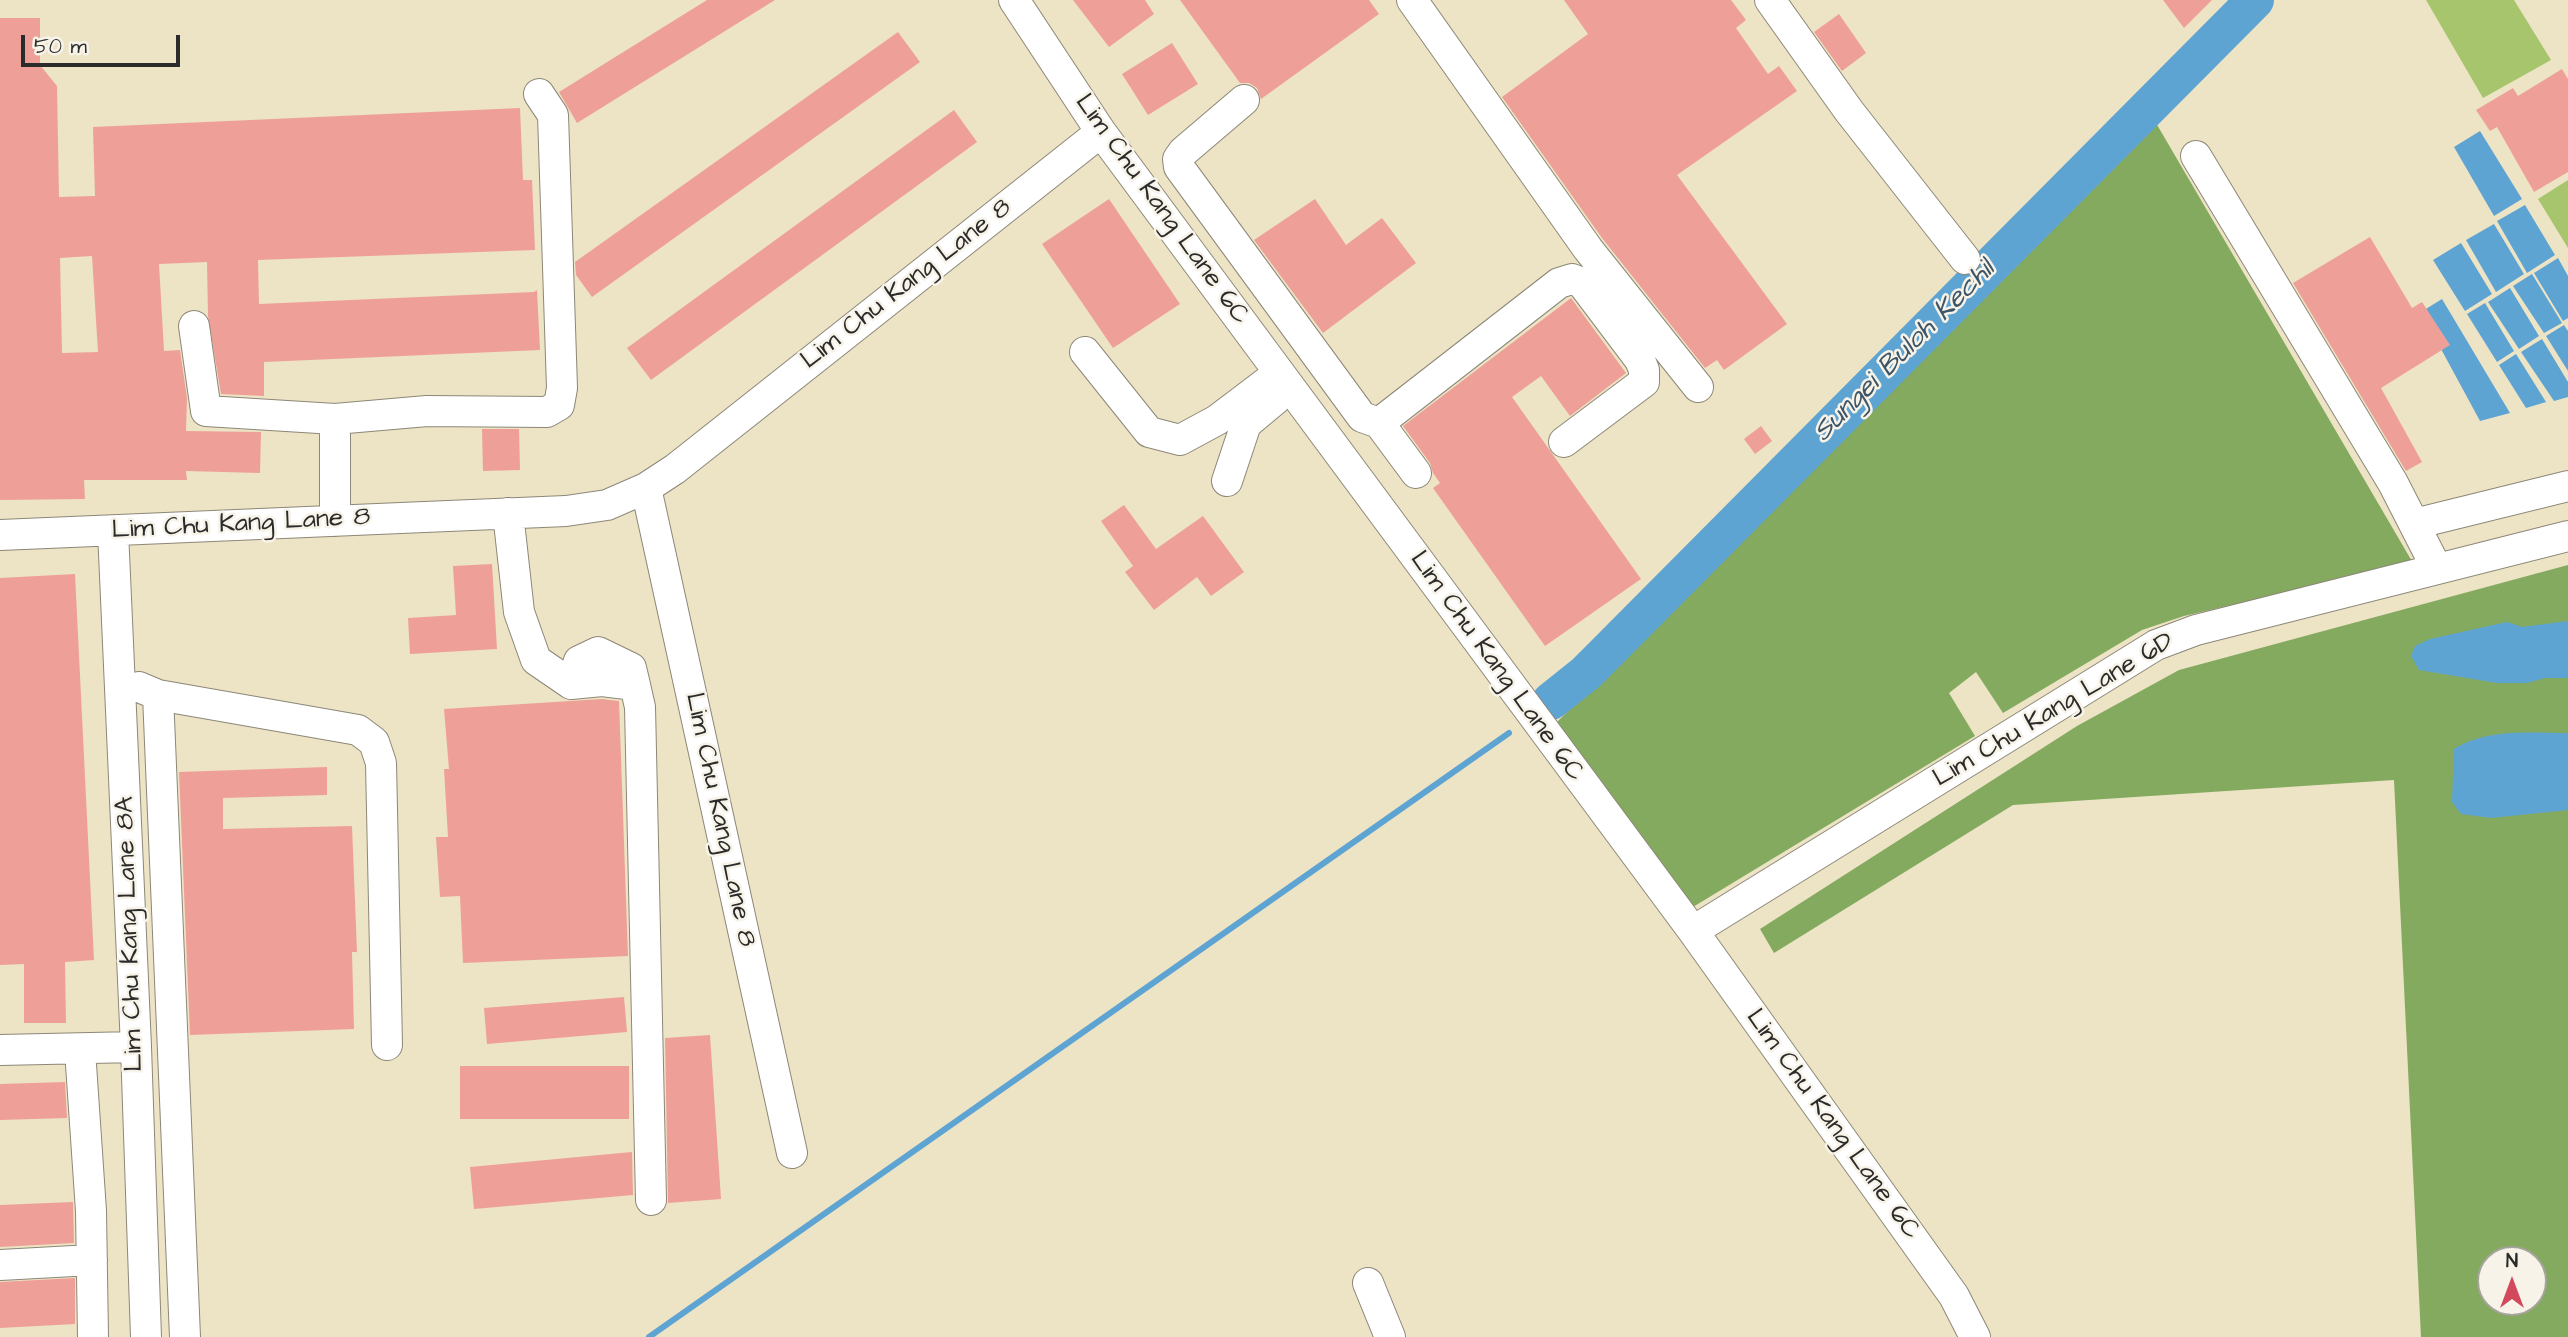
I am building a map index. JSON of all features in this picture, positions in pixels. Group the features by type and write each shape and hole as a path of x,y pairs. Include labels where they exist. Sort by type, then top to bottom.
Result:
{"street":[{"name":"Lim Chu Kang Lane 6C","path":"1014,0 1101,132 1693,931 1954,1296 1975,1337"},
{"path":"1412,0 1588,249 1698,387"},
{"path":"1770,0 1849,111 1965,259"},
{"path":"194,326 206,411 335,419 427,411 547,412 559,405 562,388 554,115 539,94"},
{"path":"1244,100 1178,159 1179,167 1362,416 1379,423 1416,473"},
{"name":"Lim Chu Kang Lane 8","path":"0,535 566,511 607,505 646,488 675,469 1101,132"},
{"path":"2196,156 2393,483 2437,569"},
{"path":"1157,207 1190,182"},
{"path":"1379,423 1559,283 1572,279 1582,283 1640,360 1644,370 1644,382 1564,442"},
{"path":"1085,352 1149,432 1180,440 1285,381"},
{"path":"1227,481 1246,424 1285,381"},
{"path":"335,419 335,521"},
{"path":"2414,524 2568,486"},
{"name":"Lim Chu Kang Lane 8","path":"646,488 792,1153"},
{"path":"508,513 519,612 536,660 570,684 579,661 598,652 631,668 640,707 651,1200"},
{"name":"Lim Chu Kang Lane 8A","path":"113,531 146,1337"},
{"name":"Lim Chu Kang Lane 6D","path":"1693,931 2156,645 2196,630 2568,536"},
{"path":"120,678 158,695 358,730 374,742 380,763 387,1045"},
{"path":"158,695 185,1337"},
{"path":"0,1050 136,1048"},
{"path":"80,1050 91,1211 93,1337"},
{"path":"0,1265 92,1260"},
{"path":"1368,1283 1390,1337"}],"green space":[{"path":"2426,0 2514,0 2551,60 2483,98"},
{"path":"2156,123 2413,563 2184,616 2142,630 2003,713 1976,672 1949,693 1975,736 1688,910 1556,723"},
{"path":"2568,180 2568,248 2538,199"},
{"path":"2568,565 2568,1337 2421,1337 2394,780 2013,805 1774,953 1760,929 2077,726 2179,670"}],"water":[{"path":"2480,131 2522,199 2494,216 2454,147"},
{"path":"2525,205 2555,255 2527,273 2497,221"},
{"path":"2494,224 2524,274 2496,292 2466,240"},
{"path":"2461,243 2492,294 2465,311 2433,260"},
{"path":"2558,258 2568,276 2568,318 2563,321 2534,273"},
{"path":"2532,274 2562,323 2544,333 2513,286"},
{"path":"2510,288 2539,336 2519,349 2488,302"},
{"path":"2442,299 2510,413 2480,421 2421,312"},
{"path":"2485,303 2514,351 2497,362 2467,314"},
{"path":"2564,325 2568,331 2568,371 2546,336"},
{"path":"2542,339 2568,382 2568,397 2554,401 2521,352"},
{"path":"2516,354 2546,402 2526,408 2499,365"},
{"path":"2568,621 2568,678 2545,678 2527,683 2497,683 2419,670 2411,656 2415,646 2430,639 2507,622 2522,627"},
{"path":"2568,733 2568,810 2491,818 2461,814 2452,802 2454,749 2467,742 2495,735"}],"building":[{"path":"707,0 775,0 577,123 559,92"},
{"path":"1073,0 1145,0 1154,14 1109,47"},
{"path":"1180,0 1369,0 1379,14 1261,99 1257,88 1249,83 1240,83"},
{"path":"1564,0 1731,0 1746,20 1736,28 1768,74 1779,66 1797,91 1677,175 1787,324 1724,370 1717,360 1705,368 1602,238 1502,97 1588,34"},
{"path":"2163,0 2212,0 2184,28"},
{"path":"1839,14 1866,53 1842,71 1814,32"},
{"path":"0,18 40,18 40,65 57,86 59,197 95,196 93,127 520,108 523,180 532,180 535,250 258,260 259,304 537,290 540,350 264,362 264,396 221,394 208,316 207,262 159,264 164,351 180,350 187,398 186,431 261,432 260,473 186,471 187,480 84,480 85,499 0,500","holes":["92,256 98,352 62,353 60,258"]},
{"path":"898,32 920,62 592,297 576,275 575,262"},
{"path":"1172,43 1198,84 1148,115 1122,74"},
{"path":"2562,69 2568,79 2568,172 2534,192 2497,127 2490,131 2476,110 2513,88 2518,96"},
{"path":"954,110 977,142 651,380 627,348"},
{"path":"1109,199 1180,304 1113,348 1042,244"},
{"path":"1315,199 1346,245 1382,218 1416,263 1323,333 1254,240"},
{"path":"2370,237 2412,308 2422,302 2450,345 2381,388 2422,462 2406,471 2293,283"},
{"path":"1571,298 1626,373 1570,416 1541,376 1512,397 1641,579 1545,646 1433,488 1440,483 1430,463 1403,426"},
{"path":"1761,426 1772,441 1755,454 1744,439"},
{"path":"482,429 519,429 520,470 483,471"},
{"path":"1124,505 1156,549 1203,516 1244,572 1211,596 1197,577 1154,610 1125,572 1133,566 1101,521"},
{"path":"492,564 497,649 410,654 408,618 456,615 453,566"},
{"path":"75,574 94,960 65,962 66,1023 24,1023 24,964 0,965 0,578"},
{"path":"602,699 619,701 628,956 463,963 460,896 440,897 436,837 448,837 444,769 449,769 444,709"},
{"path":"327,767 327,795 223,798 223,829 352,826 357,952 352,952 354,1029 190,1035 179,772"},
{"path":"624,997 627,1032 487,1044 484,1008"},
{"path":"710,1035 721,1199 668,1203 665,1038"},
{"path":"460,1066 629,1066 629,1119 460,1119"},
{"path":"65,1082 67,1118 0,1120 0,1084"},
{"path":"632,1152 633,1195 474,1209 470,1167"},
{"path":"73,1202 74,1243 0,1247 0,1205"},
{"path":"75,1278 75,1324 0,1328 0,1282"}],"waterway":[{"name":"Sungei Buloh Kechil","path":"1551,701 1586,673 2255,0"},
{"path":"649,1337 1509,733"}]}
